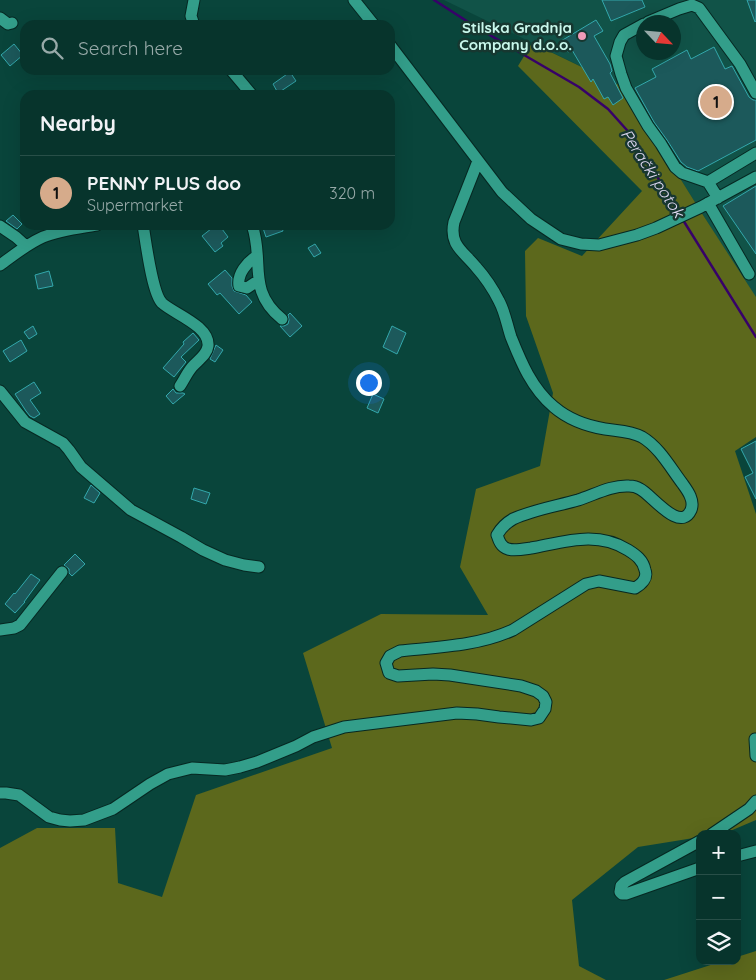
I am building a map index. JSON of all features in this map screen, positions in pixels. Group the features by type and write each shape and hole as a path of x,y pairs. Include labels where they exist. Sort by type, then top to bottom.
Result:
{"street":[{"path":"192,20 191,16 194,0"},
{"path":"354,0 370,20"},
{"path":"664,15 692,4 699,8 740,64 756,93"},
{"path":"0,18 8,24 12,23"},
{"path":"636,28 624,35 616,56 623,81 648,126 675,167 682,173 708,182"},
{"path":"395,52 502,192 531,219 561,239 581,244 599,245 637,235 709,203 756,178"},
{"path":"235,75 248,90"},
{"path":"708,182 756,153"},
{"path":"0,793 6,792 19,795 49,817 70,821 84,820 113,809 168,774 192,768 224,770 240,767 296,746 313,737 344,727 457,713 530,720 539,718 545,710 546,702 543,696 536,691 520,686 450,675 398,676 389,673 386,663 390,656 400,651 472,643 501,636 586,584 599,581 635,588 643,583 646,574 641,560 623,547 612,542 588,538 522,549 507,549 500,544 497,534 501,527 512,520 581,499 600,491 628,486 640,489 672,515 680,517 686,515 691,509 692,501 689,492 660,453 642,437 594,426 567,416 555,408 534,385 517,351 499,301 486,279 462,253 454,241 452,232 454,222 478,161"},
{"path":"708,182 709,203 748,274"},
{"path":"0,226 26,246"},
{"path":"1,263 45,236 70,230"},
{"path":"145,230 154,286 158,297 163,304 206,335 208,342 208,349 204,356 186,374 180,386"},
{"path":"254,230 261,293 274,313 282,318"},
{"path":"257,256 251,260 238,281 239,286 247,288 259,280"},
{"path":"0,391 25,422 63,442 81,467 131,510 203,550 235,563 259,567"},
{"path":"0,630 20,625 62,572"},
{"path":"754,739 756,756"},
{"path":"718,830 749,809 756,801"},
{"path":"696,843 625,882 620,886 620,892 626,894 696,869"},
{"path":"741,855 756,851"}],"shaded area":[{"path":"444,0 756,0 756,298 623,87"}],"green space":[{"path":"532,43 623,87 756,297 756,437 735,451 756,514 756,820 732,830 696,830 696,838 638,847 572,900 579,966 606,980 0,980 0,848 37,828 115,828 118,883 162,897 196,795 332,748 303,653 381,614 488,615 460,567 476,489 540,466 553,393 526,316 525,251 538,238 582,256 642,191 518,66"},
{"path":"756,951 756,980 664,980 711,965 741,965 741,956"}],"building":[{"path":"602,0 642,0 645,7 611,21"},
{"path":"747,0 756,0 755,22"},
{"path":"596,20 603,31 594,36 610,64 612,71 610,73 623,98 613,105 608,97 604,99 593,79 591,82 572,50 568,52 561,41"},
{"path":"14,44 20,51 20,58 10,66 1,55"},
{"path":"714,47 725,69 732,66 749,97 756,100 756,140 698,171 687,167 681,162 654,122 635,88 656,77 652,69 669,60 681,60 681,53 687,50 691,59"},
{"path":"286,75 292,75 296,81 282,90 276,90 273,84"},
{"path":"756,186 756,254 723,206"},
{"path":"13,215 20,222 20,226 17,229 6,221"},
{"path":"210,230 223,230 228,237 221,243 223,246 215,252 202,236"},
{"path":"264,230 283,230 283,231 266,237"},
{"path":"315,244 321,253 314,257 308,248"},
{"path":"225,270 232,278 234,291 246,295 252,302 239,314 220,293 217,295 208,284"},
{"path":"49,271 53,286 38,289 35,275"},
{"path":"290,313 302,326 290,337 280,326 288,324 288,315"},
{"path":"33,326 37,334 29,339 24,332"},
{"path":"392,326 406,333 397,354 383,347"},
{"path":"193,333 199,340 181,357 186,362 174,377 163,368 184,344 183,342"},
{"path":"21,340 27,351 10,362 3,351"},
{"path":"216,345 223,350 215,362 210,359"},
{"path":"34,382 41,393 30,400 40,414 34,418 26,411 15,394"},
{"path":"173,389 176,393 185,394 173,404 166,396"},
{"path":"373,394 384,399 378,413 367,408"},
{"path":"756,441 756,499 745,477 753,473 741,449"},
{"path":"91,485 100,493 94,503 84,498"},
{"path":"194,488 210,493 206,504 191,499"},
{"path":"75,554 85,564 72,576 69,573 69,569 64,565"},
{"path":"31,574 40,580 15,613 5,604"}],"waterway":[{"name":"Perački potok","path":"434,0 476,27 579,87 608,109 634,138 679,213"},
{"name":"Perački potok","path":"683,220 756,337"}],"place":[{"name":"Stilska Gradnja Company d.o.o.","path":"582,36"},
{"name":"PENNY PLUS doo","path":"716,102"}]}
